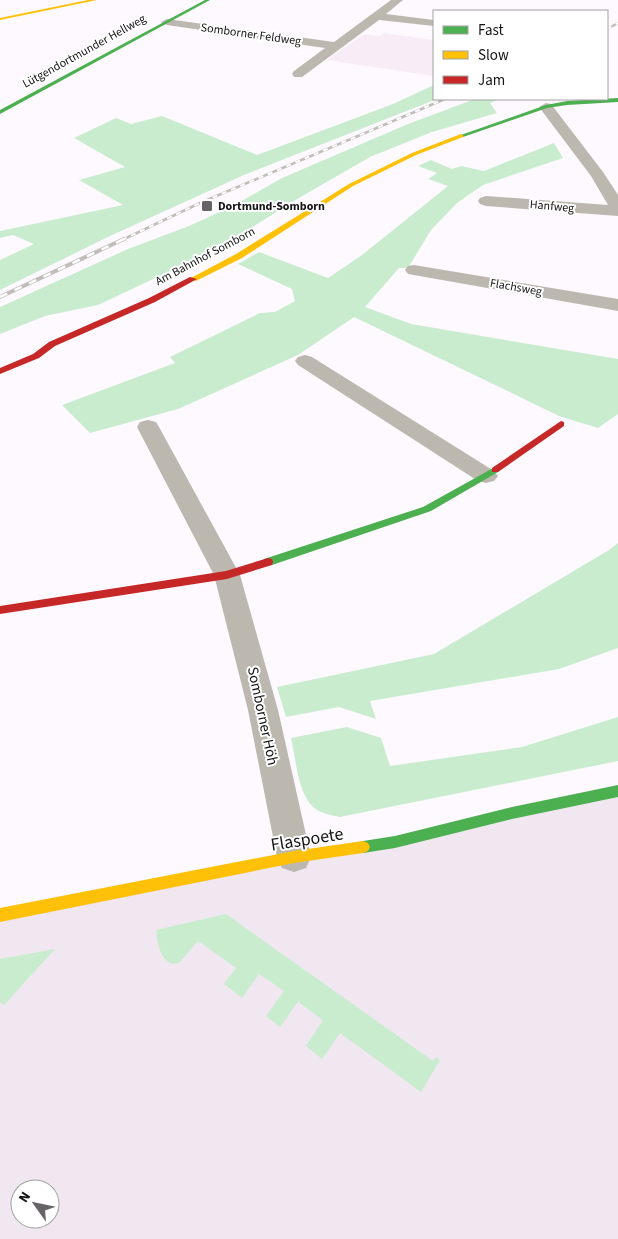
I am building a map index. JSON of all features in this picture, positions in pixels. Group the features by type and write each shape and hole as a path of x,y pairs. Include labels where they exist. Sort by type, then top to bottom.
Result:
{"street":[{"path":"0,18 95,0"},
{"name":"Lütgendortmunder Hellweg","path":"0,112 208,0"},
{"name":"Somborner Feldweg","path":"298,74 398,0"},
{"path":"377,16 433,23"},
{"name":"Somborner Feldweg","path":"167,22 336,46"},
{"name":"Am Bahnhof Somborn","path":"0,371 36,356 52,344 152,300 239,256 370,175 414,154 472,131 546,107 567,103 618,100"},
{"path":"546,107 598,175 618,210"},
{"name":"Hanfweg","path":"486,201 618,210"},
{"name":"Flachsweg","path":"414,270 618,305"},
{"path":"305,361 486,476"},
{"path":"0,610 227,576 427,509 486,476 561,424"},
{"name":"Somborner Höh","path":"148,427 227,576 262,710 294,857"},
{"name":"Flaspoete","path":"0,915 294,857 395,842 512,813 618,792"}],"shaded area":[{"path":"383,33 433,40 433,76 327,60 364,34 380,36"},
{"path":"618,791 618,1239 0,1239 0,915"}],"green space":[{"path":"433,85 434,100 244,175 110,236 0,290 0,260 34,244 13,235 0,238 0,231 123,205 79,180 125,167 74,138 116,118 131,124 162,116 257,155 393,104"},
{"path":"472,100 498,100 490,103 497,113 432,132 370,157 292,202 221,247 98,305 45,316 0,334 0,307 128,249 189,226 233,206 282,178 408,124"},
{"path":"554,143 563,158 483,185 457,203 431,230 408,268 399,268 365,307 411,324 618,359 618,414 598,428 559,416 354,317 298,355 178,409 90,433 62,405 175,363 170,357 260,313 275,312 295,301 292,289 238,264 259,252 328,278 362,255 448,186 428,179 437,173 418,166 431,160 452,169 461,166 484,171"},
{"path":"618,543 618,648 559,669 370,701 376,719 339,707 286,717 277,687 434,654"},
{"path":"618,717 618,761 340,817 317,810 306,798 300,782 291,738 347,727 381,738 390,766 522,747"},
{"path":"226,914 433,1061 436,1057 440,1060 421,1092 340,1033 322,1059 306,1046 323,1020 298,1002 280,1027 266,1016 284,991 259,974 242,998 224,984 236,968 198,941 179,963 173,964 168,962 162,954 156,930"},
{"path":"55,949 4,1005 0,1002 0,959"}],"railway":[{"path":"608,28 618,23"},
{"path":"122,240 200,203 443,100"},
{"path":"0,297 124,239"}],"traffic: fast":[{"path":"0,112 208,0"},
{"path":"461,136 546,107 567,103 618,100"},
{"path":"268,562 427,509 495,470"},
{"path":"363,847 395,842 512,813 618,791"}],"traffic: slow":[{"path":"0,19 95,0"},
{"path":"193,279 239,256 351,185 414,154 461,136"},
{"path":"0,915 294,857 363,847"}],"traffic: jam":[{"path":"0,371 36,356 52,344 152,300 193,279"},
{"path":"495,470 561,424"},
{"path":"0,610 227,575 268,562"}],"place":[{"name":"Dortmund-Somborn","path":"207,206"}]}
